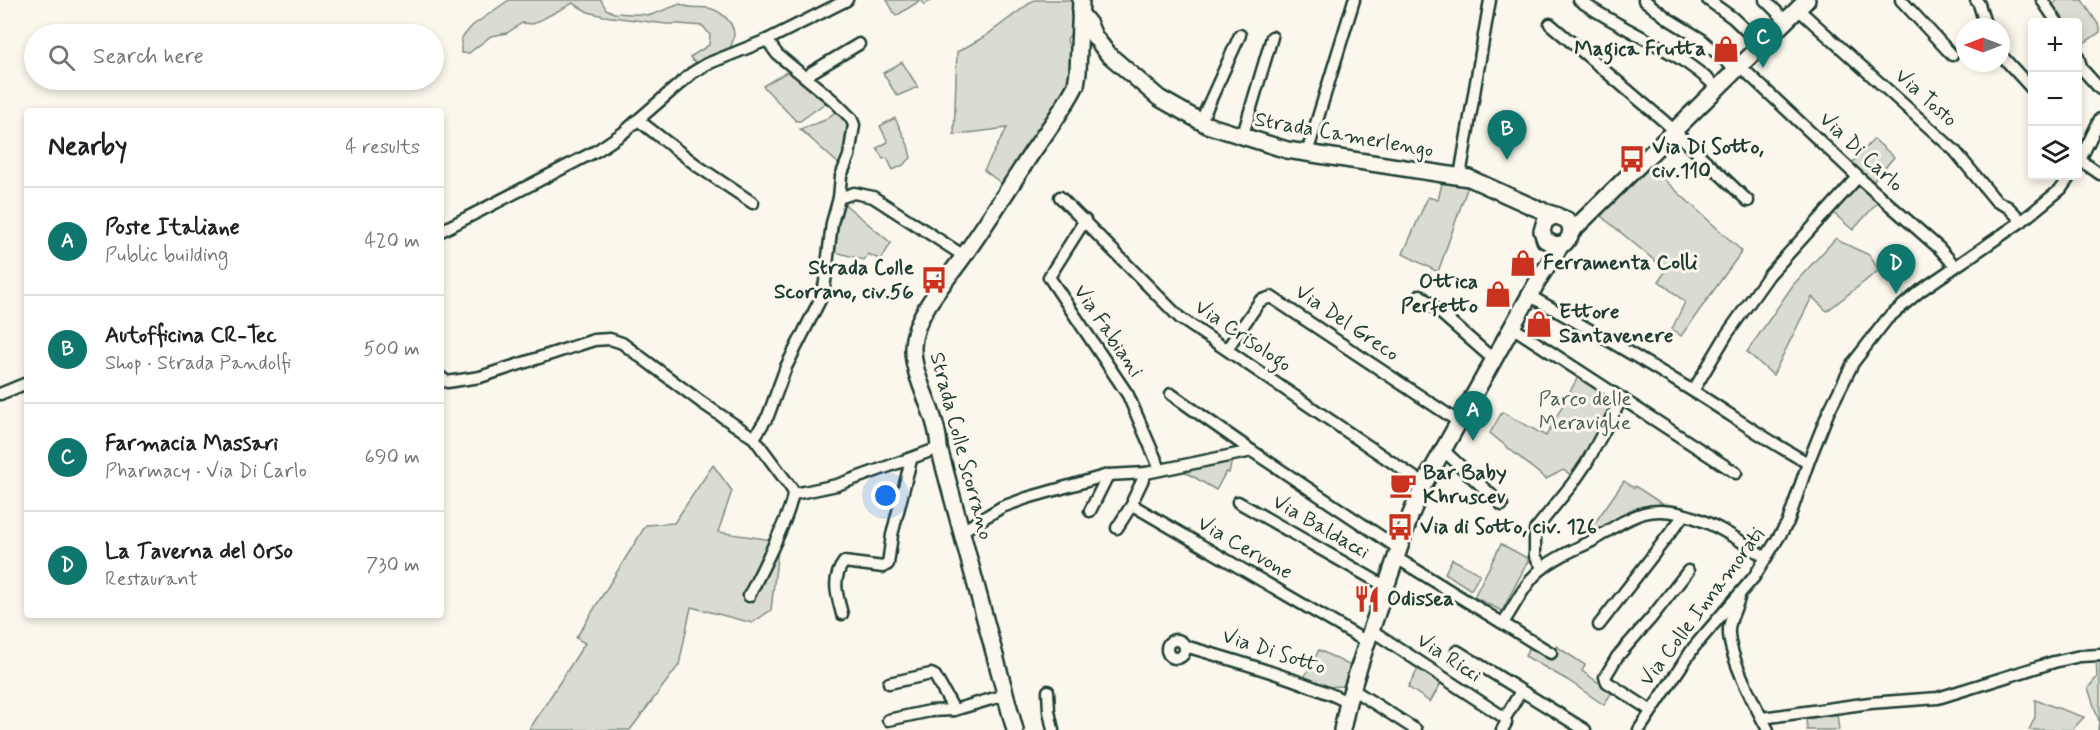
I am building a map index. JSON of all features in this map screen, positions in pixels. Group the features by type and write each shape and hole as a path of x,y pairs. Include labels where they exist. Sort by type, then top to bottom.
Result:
{"street":[{"path":"444,229 598,150 638,120 692,73 767,40 847,0"},
{"path":"1307,153 1354,0"},
{"path":"1460,176 1490,0"},
{"path":"1579,0 1594,12 1678,59 1707,78 1717,88"},
{"path":"1644,0 1670,20 1701,39 1738,68"},
{"path":"1708,0 1733,18 1761,45"},
{"path":"1765,0 1786,21"},
{"path":"1901,0 1952,55"},
{"path":"1976,0 1983,18"},
{"path":"2042,0 2054,18"},
{"path":"1342,730 1350,696 1396,553 1424,484 1540,277 1561,244 1568,240 1571,232 1802,4"},
{"name":"Via Tosto","path":"1802,4 1955,151 1996,201 2008,207 2022,221"},
{"name":"Strada Camerlengo","path":"1081,6 1102,49 1159,98 1201,121 1242,138 1287,150 1460,176 1531,207 1560,216"},
{"name":"Strada Colle Scorrano","path":"1015,730 939,448 939,434 914,359 914,339 930,303 964,256 1076,85 1081,6"},
{"path":"1550,24 1674,130 1748,201"},
{"path":"1201,121 1240,35"},
{"path":"1242,138 1272,37"},
{"path":"754,438 768,417 786,367 821,298 832,224 839,198 841,176 849,156 853,121 834,101 777,54 767,40"},
{"path":"807,78 812,72 859,44"},
{"path":"2010,65 2028,85"},
{"name":"Via Di Carlo","path":"1738,68 1939,248 1955,266"},
{"path":"2082,69 2100,89"},
{"path":"638,120 699,167 753,203"},
{"path":"2082,156 2099,124"},
{"path":"2082,164 2100,174"},
{"path":"1693,391 1727,334 1769,275 1858,177"},
{"name":"Via Colle Innamorati","path":"1639,730 1650,710 1694,647 1739,595 1766,558 1794,508 1808,463 1828,413 1853,363 1887,319 1920,291 2022,221 2061,189 2067,180"},
{"path":"839,198 854,193 873,197 964,256"},
{"name":"Via Crisologo","path":"1060,197 1180,318 1424,484"},
{"path":"1531,207 1539,217 1544,233 1552,244 1561,244"},
{"path":"1540,277 1547,219 1577,215 1596,208"},
{"path":"1560,216 1570,223 1571,232"},
{"name":"Via Fabiani","path":"1085,220 1048,277 1128,395 1160,469"},
{"path":"1420,295 1494,360"},
{"path":"1530,296 1693,391 1808,463"},
{"name":"Via Del Greco","path":"1227,349 1260,301 1271,297 1459,422"},
{"path":"1512,327 1736,473"},
{"path":"444,380 447,382 480,377 594,340 610,339 622,343 700,402 754,438 794,494"},
{"path":"0,394 24,384"},
{"path":"1171,394 1396,553 1551,653"},
{"path":"1543,568 1535,556 1535,530 1586,464 1622,398"},
{"path":"794,494 837,485 939,448"},
{"path":"1443,450 1502,505"},
{"path":"962,531 1002,507 1108,475 1146,473 1252,451"},
{"path":"842,614 835,586 838,570 844,562 883,567 888,564 892,535 911,460"},
{"path":"1117,528 1133,503 1146,473"},
{"path":"1090,511 1108,475"},
{"path":"749,596 777,537 794,494"},
{"name":"Via Baldacci","path":"1238,502 1385,586"},
{"name":"Via Cervone","path":"1133,503 1369,636"},
{"path":"1503,624 1530,581 1543,568 1639,514 1657,511 1684,515 1717,526 1766,558"},
{"path":"1599,625 1684,515"},
{"name":"Via Colle Innamorati","path":"1650,710 1607,682 1605,677 1617,657 1652,618 1688,571"},
{"path":"1739,595 1737,608 1730,622 1731,647 1746,686 1768,730"},
{"name":"Via Ricci","path":"1369,636 1505,718"},
{"name":"Via Di Sotto","path":"1185,646 1261,668 1329,693 1350,696 1416,730"},
{"path":"1457,651 1585,730"},
{"path":"1762,718 1870,703 1938,698 2054,662 2080,656 2100,656"},
{"path":"889,683 931,674 935,676 954,710"},
{"path":"1048,691 1053,730"},
{"path":"1502,730 1506,723 1505,718 1521,691"},
{"path":"888,720 930,711 954,710 1005,695"}],"green space":[{"path":"509,0 601,0 606,9 614,13 651,15 680,4 708,8 726,17 732,26 734,37 730,49 700,63 693,61 690,57 709,45 710,35 703,26 604,16 588,12 573,3 533,24 522,23 507,33 491,36 469,53 461,53 461,39 472,26"},
{"path":"887,0 921,0 896,16"},
{"path":"921,0 932,0 924,5"},
{"path":"1034,0 1075,0 1074,26 1067,39 1073,50 1071,70 1056,109 1006,187 984,170 1007,128 954,135 957,52 984,37"},
{"path":"2058,0 2082,0 2100,27 2100,32 2082,44 2082,18 2057,18 2050,7"},
{"path":"902,62 918,87 897,96 883,73"},
{"path":"790,70 828,101 800,121 796,121 763,86"},
{"path":"838,110 850,127 846,153 841,166 800,129 823,121"},
{"path":"895,118 908,145 911,158 893,170 887,158 883,159 877,148 888,142 880,126"},
{"path":"1874,139 1894,157 1873,182 1851,164"},
{"path":"1646,163 1742,251 1681,336 1672,329 1685,302 1659,281 1666,270 1601,216"},
{"path":"1443,179 1468,186 1438,272 1403,254 1428,197 1438,200"},
{"path":"1857,183 1878,202 1853,230 1832,212"},
{"path":"842,202 891,243 881,260 868,254 864,260 832,251 834,229"},
{"path":"1836,238 1869,255 1879,270 1827,311 1812,297 1773,375 1747,352 1793,285"},
{"name":"Parco delle Meraviglie","path":"1580,373 1618,399 1573,476 1563,470 1546,479 1490,433 1502,412 1546,436"},
{"path":"1232,460 1229,473 1226,472 1216,490 1182,470"},
{"path":"713,465 732,491 718,532 779,541 771,610 752,623 691,607 679,665 630,730 529,730 585,643 576,638 646,525 674,523"},
{"path":"1624,481 1667,507 1645,506 1630,510 1566,551 1592,527"},
{"path":"1501,544 1529,559 1502,611 1474,597"},
{"path":"1452,559 1480,574 1471,590 1445,573"},
{"path":"1556,646 1585,665 1582,671 1612,692 1604,705 1569,681 1525,656 1530,647 1548,658"},
{"path":"1319,650 1353,667 1343,686 1326,687 1304,678"},
{"path":"2096,656 2100,656 2100,730 2098,730 2099,721 2088,688 2097,677"},
{"path":"1420,666 1443,680 1430,702 1408,687"},
{"path":"2035,700 2084,717 2072,730 2029,730 2035,717"},
{"path":"1837,714 1839,730 1807,730 1806,719"}],"place":[{"name":"Magica Frutta","path":"1726,49"},
{"name":"Farmacia Massari","path":"1763,68"},
{"name":"Via Di Sotto, civ.110","path":"1632,159"},
{"name":"Autofficina CR-Tec","path":"1507,160"},
{"name":"Ferramenta Colli","path":"1523,263"},
{"name":"Strada Colle Scorrano, civ.56","path":"934,280"},
{"name":"Ottica Perfetto","path":"1498,294"},
{"name":"La Taverna del Orso","path":"1896,294"},
{"name":"Ettore Santavenere","path":"1539,324"},
{"name":"Poste Italiane","path":"1473,441"},
{"name":"Bar Baby Khruscev","path":"1403,485"},
{"name":"Via di Sotto, civ. 126","path":"1400,527"},
{"name":"Odissea","path":"1367,599"}]}
